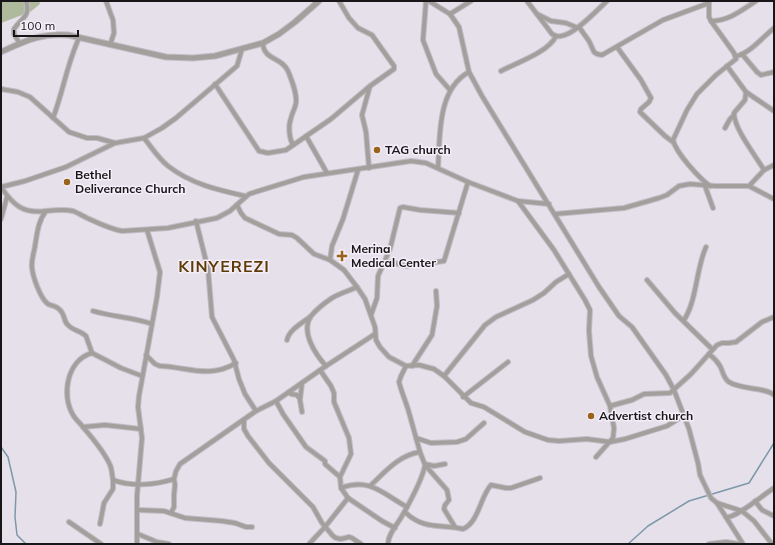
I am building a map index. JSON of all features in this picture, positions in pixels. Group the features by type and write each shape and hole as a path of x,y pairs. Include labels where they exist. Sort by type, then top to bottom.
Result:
{"street":[{"path":"20,44 14,34 14,29 24,19 27,13 26,1"},
{"path":"106,1 113,20 114,32 110,45"},
{"path":"1,52 38,37 54,34 166,57 180,58 215,56 262,43 279,34 319,1"},
{"path":"216,84 259,151 268,154 286,150 331,119 394,68 372,35 358,28 349,18 339,1"},
{"path":"426,1 423,40 436,74 450,90"},
{"path":"429,1 450,14 459,27 469,72 613,308 619,316 632,327 666,375 674,390 688,429 701,479 711,498 717,503 743,544"},
{"path":"450,14 471,1"},
{"path":"527,1 549,30 556,36 566,35 578,27 607,1"},
{"path":"711,22 730,18 756,1"},
{"path":"536,13 551,21 566,23 578,27 589,40 597,54 602,55 663,20 709,2 709,17 711,22 736,56"},
{"path":"673,142 674,134 686,110 697,94 734,61 736,56 742,54 774,28"},
{"path":"501,71 532,56 550,44 556,36"},
{"path":"53,118 68,66 79,38"},
{"path":"262,43 268,56 285,65 295,90 296,102 291,117 289,130 293,145"},
{"path":"616,47 651,96 651,100 641,109 640,112 673,142 694,172 710,186"},
{"path":"242,49 236,66 176,118 162,128 144,138 115,144 66,167 26,181 1,187 7,197 20,208 26,210 35,212 55,210 75,212 114,230 147,230 168,228 217,218 230,211 245,196 304,177 414,161 438,168 468,182 518,201 549,204"},
{"path":"742,54 761,75 774,72"},
{"path":"727,66 746,92 774,111"},
{"path":"438,168 441,126 445,104 450,90 458,80 469,72"},
{"path":"369,168 366,132 362,115 370,86"},
{"path":"1,89 18,92 30,97 69,132 87,138 97,138 115,144"},
{"path":"725,128 735,111 745,100 746,92"},
{"path":"734,115 741,132 764,170"},
{"path":"306,136 328,173"},
{"path":"144,138 163,161 180,174 203,185 245,196"},
{"path":"749,186 764,170 774,165"},
{"path":"330,260 332,246 343,219 358,170"},
{"path":"386,260 406,266 444,261 468,182"},
{"path":"555,214 624,208 659,198 679,186 690,184 705,186 749,186 774,200"},
{"path":"705,186 713,208"},
{"path":"1,219 7,197"},
{"path":"518,201 554,250 590,310 588,318 592,360 597,377 610,406 614,428 613,438 596,457"},
{"path":"237,205 245,218 279,234 292,235 314,254 330,260 344,270 358,286 365,299 375,327 376,340 384,353 389,357 406,366 428,366 434,369 444,376 471,403 484,407 514,426 536,437 559,441 587,439 610,442 626,439 667,426 683,416"},
{"path":"371,315 377,298 378,276 386,260 401,207 459,213"},
{"path":"46,211 42,216 36,234 32,267 34,279 43,298 48,304 57,307 64,314 65,322 68,325 86,336 92,353 121,368 142,376"},
{"path":"196,222 208,269 212,317 236,363 242,386 256,411"},
{"path":"137,544 137,496 141,458 141,430 138,407 160,272 147,230"},
{"path":"684,320 689,308 706,246"},
{"path":"444,376 486,325 496,317 533,300 569,274"},
{"path":"647,280 671,308 712,349"},
{"path":"287,340 288,335 292,331 332,298 358,286"},
{"path":"412,366 432,335 437,306 436,291"},
{"path":"93,311 106,315 123,316 152,324"},
{"path":"311,316 308,326 310,343 318,357 326,366"},
{"path":"610,406 632,400 644,394 667,394 674,390 712,349 720,343 736,342 762,322 774,317"},
{"path":"171,514 174,507 174,479 180,464 256,411 276,401 375,334"},
{"path":"92,353 81,359 75,365 69,376 67,386 69,405 73,415 106,456 111,466 113,480 112,489 104,503 100,524"},
{"path":"709,354 720,365 725,378 729,382 746,388 771,392 774,395"},
{"path":"146,355 155,364 160,366 194,371 216,371 228,368 236,363"},
{"path":"463,396 508,362"},
{"path":"406,366 399,382 420,452 425,464 447,490 449,500 444,508 455,527"},
{"path":"320,370 333,390 334,402 349,438 351,454 346,468 340,477 341,488 348,498 395,528"},
{"path":"302,383 300,400 302,412"},
{"path":"289,392 297,395 300,400"},
{"path":"276,401 283,414 306,447 325,461 325,464 340,477"},
{"path":"244,420 244,430 269,463 313,507 325,527 336,538 341,539 349,537 361,544"},
{"path":"416,438 431,443 458,442 466,439 484,423"},
{"path":"83,427 105,426 141,430"},
{"path":"370,486 406,455 420,452"},
{"path":"425,464 434,466 444,464"},
{"path":"386,544 405,512 420,480 425,464"},
{"path":"405,512 427,525 463,529 469,526 490,485 511,488 540,478"},
{"path":"113,480 123,484 139,485 174,479"},
{"path":"341,488 362,483 380,490 407,507"},
{"path":"726,517 730,518 742,511 774,488"},
{"path":"309,544 325,527 348,498"},
{"path":"755,501 762,510 774,516"},
{"path":"717,503 742,511 754,521 772,544"},
{"path":"138,510 164,511 185,518 229,522 246,527 252,527"},
{"path":"69,522 101,544"},
{"path":"138,534 157,542 169,544"},
{"path":"709,544 726,542 739,544"}],"green space":[{"path":"1,1 39,1 40,4 30,12 1,23"}],"waterway":[{"path":"628,544 648,526 689,501 749,483 774,443"},
{"path":"1,447 8,457 16,492 15,517 17,535 26,544"}],"place":[{"name":"TAG church","path":"377,150"},
{"name":"Bethel Deliverance Church","path":"67,182"},
{"name":"Merina Medical Center","path":"342,256"},
{"name":"Advertist church","path":"591,416"}],"district":[{"name":"KINYEREZI","path":"224,266"}]}
